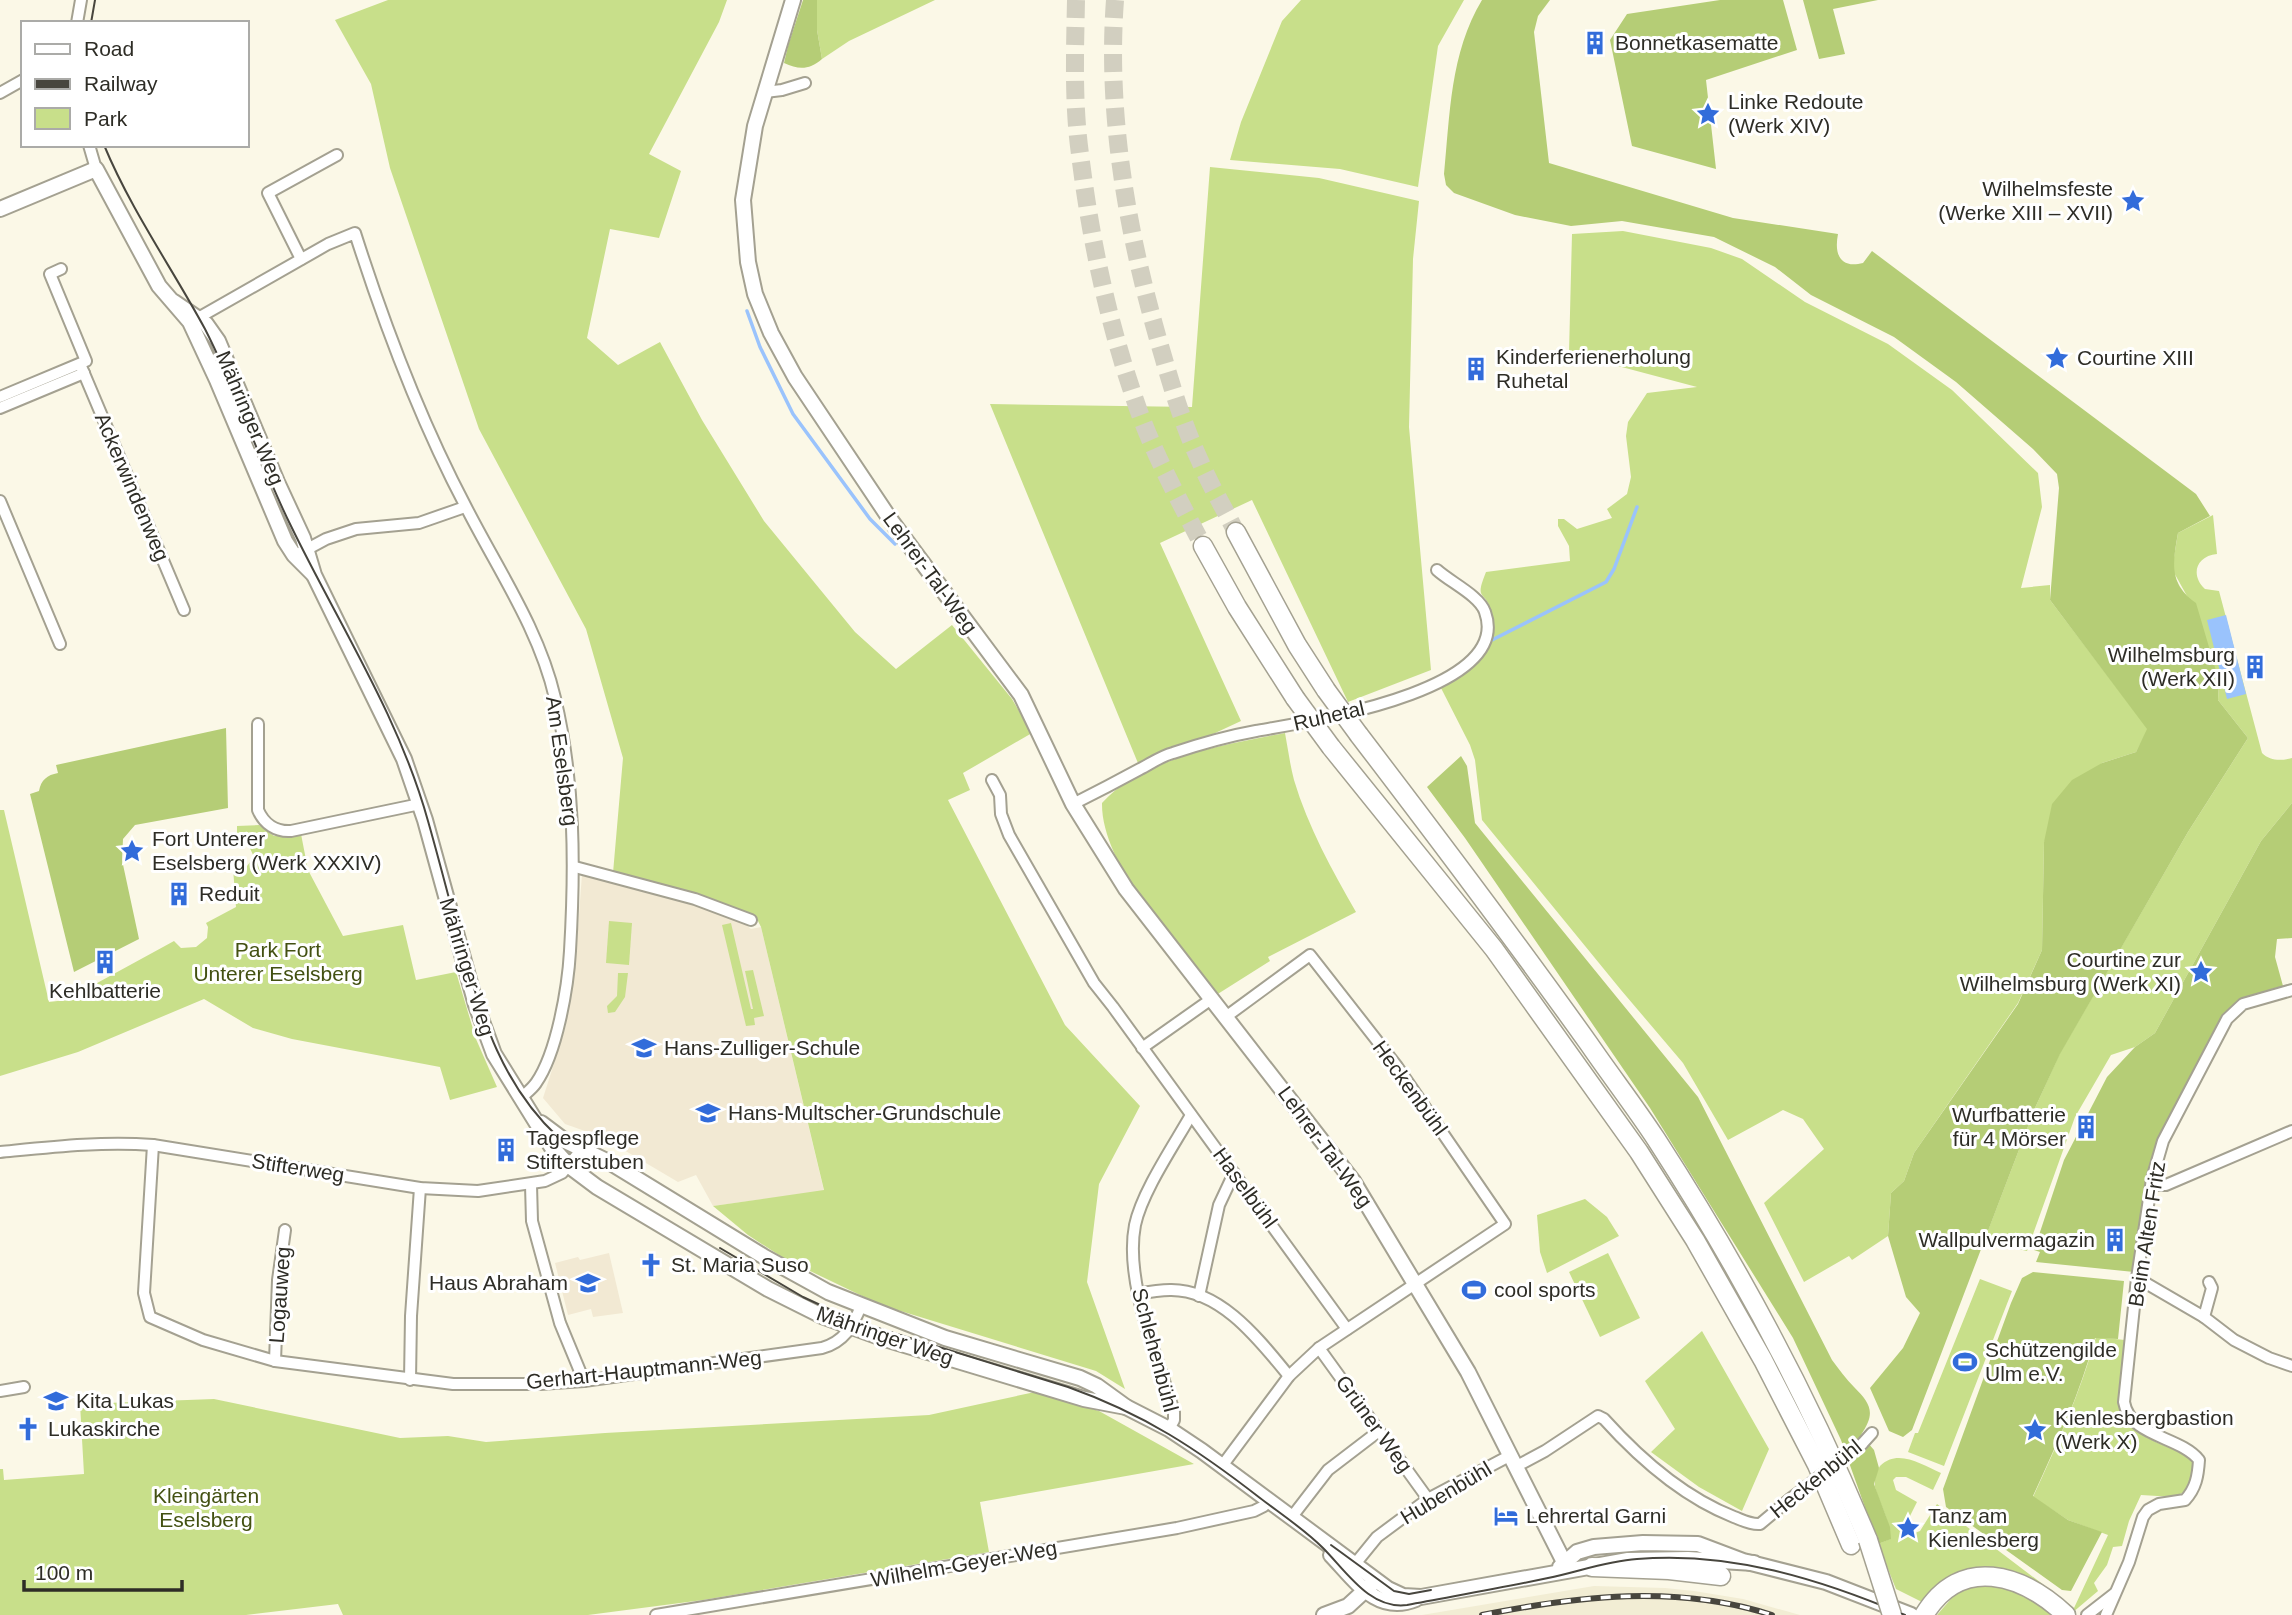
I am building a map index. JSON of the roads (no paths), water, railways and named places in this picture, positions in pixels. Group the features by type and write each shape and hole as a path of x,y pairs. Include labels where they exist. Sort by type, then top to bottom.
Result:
{"highway":[{"path":"1236,532 1297,645 1326,690 1506,928 1655,1138 1713,1230 1780,1351 1832,1455 1859,1543"},
{"path":"1203,546 1237,607 1295,698 1331,747 1494,949 1639,1152 1695,1240 1763,1360 1859,1543 1892,1615"},
{"path":"1592,1567 1669,1570 1721,1576"},
{"path":"1926,1611 1954,1584 1980,1576 1999,1577 2033,1590 2066,1615"}],"street":[{"path":"77,21 80,0"},
{"name":"Lehrer-Tal-Weg","path":"793,0 755,126 743,200 748,262 760,310 795,377 892,522 1021,695 1073,804 1096,845 1210,1000 1227,1016 1353,1181 1468,1372 1566,1567"},
{"path":"0,93 21,81"},
{"path":"765,92 806,83"},
{"name":"Mähringer Weg","path":"90,147 96,169 159,286 194,320 271,511 314,575 396,740 420,804 481,1021 494,1054 551,1146 569,1166 597,1187 768,1289 812,1312 851,1328 1084,1399 1126,1407"},
{"path":"301,259 268,193 337,155"},
{"path":"0,209 96,169"},
{"name":"Am Eselsberg","path":"194,320 328,244 355,233 398,358 465,507 519,602 555,696 569,777 575,867 569,966 562,1010 543,1071 536,1083 521,1098"},
{"name":"Ackerwindenweg","path":"61,269 50,274 83,366 184,610"},
{"path":"0,397 83,366"},
{"path":"0,408 83,366"},
{"path":"0,500 60,644"},
{"path":"301,552 356,528 419,523 465,507"},
{"name":"Ruhetal","path":"1073,804 1168,754 1208,742 1382,704 1435,685 1458,673 1469,665 1483,644 1486,633 1485,611 1474,598 1437,570"},
{"path":"258,724 258,810 265,821 279,831 291,831 420,804"},
{"name":"Haselbühl","path":"992,780 1000,795 1001,814 1015,846 1094,983 1347,1328"},
{"path":"575,867 695,899 751,920"},
{"name":"Heckenbühl","path":"1227,1016 1310,954 1396,1065 1505,1224 1416,1283"},
{"name":"Beim Alten Fritz","path":"2106,1615 2129,1562 2143,1517 2158,1504 2185,1500 2195,1487 2199,1473 2199,1460 2192,1451 2135,1423 2125,1410 2124,1402 2137,1278 2151,1185 2163,1140 2227,1018 2243,1004 2292,990"},
{"path":"1142,1048 1210,1000"},
{"name":"Schlehenbühl","path":"1169,1429 1174,1420 1174,1412 1137,1294 1135,1225 1145,1198 1191,1115"},
{"name":"Mähringer Weg","path":"536,1119 565,1141 633,1176 797,1275 862,1306 945,1338 1080,1378 1097,1386 1126,1407 1169,1429 1222,1466 1355,1564 1371,1586"},
{"path":"2151,1185 2166,1185 2292,1131"},
{"name":"Stifterweg","path":"0,1152 77,1144 153,1144 420,1188 478,1191 531,1185 557,1176 582,1149"},
{"name":"Gerhart-Hauptmann-Weg","path":"153,1144 144,1293 150,1317 203,1340 275,1361 410,1380 487,1384 584,1381 817,1349 835,1343 851,1328"},
{"path":"1199,1296 1219,1205 1234,1173"},
{"path":"531,1185 532,1222 561,1323 584,1381"},
{"path":"410,1380 411,1316 420,1188"},
{"name":"Logauweg","path":"275,1361 278,1280 285,1230"},
{"path":"2137,1278 2203,1317 2234,1340 2269,1358 2292,1366"},
{"path":"2203,1317 2212,1288 2209,1282"},
{"path":"1222,1466 1289,1376 1319,1348 1416,1283"},
{"path":"1137,1294 1171,1290 1199,1296 1227,1312 1255,1335 1289,1376"},
{"path":"851,1328 862,1306"},
{"name":"Grüner Weg","path":"1319,1348 1428,1499"},
{"path":"0,1391 24,1387"},
{"name":"Heckenbühl","path":"1514,1461 1545,1451 1598,1416 1654,1469 1707,1506 1752,1524 1760,1524 1862,1444 1872,1433"},
{"path":"1291,1518 1328,1470 1379,1431"},
{"name":"Hubenbühl","path":"1355,1564 1377,1537 1428,1499 1514,1461"},
{"name":"Wilhelm-Geyer-Weg","path":"656,1615 1177,1528 1254,1511 1268,1501"},
{"name":"Mähringer Weg","path":"1308,1531 1371,1586"},
{"path":"1566,1567 1577,1552 1589,1548 1658,1543 1703,1545 1755,1563 1826,1582 1911,1615"},
{"path":"1324,1615 1348,1606 1371,1586 1376,1599 1392,1605 1402,1605 1421,1597 1566,1567 1592,1567 1628,1560 1663,1558 1755,1563"},
{"name":"Beim Alten Fritz","path":"2087,1615 2113,1594"}],"water":[{"path":"2226,615 2246,694 2227,699 2207,620"}],"waterway":[{"path":"747,311 760,347 793,414 870,519 895,544"},
{"path":"1490,641 1606,582 1614,569 1637,507"}],"tunnel":[{"path":"1076,0 1076,116 1084,185 1101,277 1124,367 1148,435 1203,546"},
{"path":"1115,0 1113,45 1117,135 1130,225 1140,269 1184,422 1204,470 1236,532"}],"tram line":[{"path":"91,21 95,0"},
{"path":"105,147 139,216 205,329 279,502 401,744 416,782 487,1026 509,1074 523,1096 558,1137"},
{"path":"720,1248 803,1297 855,1321 1068,1387 1146,1421 1214,1464 1308,1534 1370,1595 1394,1605 1407,1605 1530,1582 1614,1562 1672,1558 1740,1564 1807,1579 1905,1615"},
{"path":"1331,1545 1394,1591 1409,1594 1431,1590"}],"railway":[{"path":"1482,1615 1591,1598 1627,1596 1700,1599 1772,1615"}],"place":[{"name":"Bonnetkasematte","path":"1595,43"},
{"name":"Linke Redoute (Werk XIV)","path":"1708,114"},
{"name":"Wilhelmsfeste (Werke XIII – XVII)","path":"2133,201"},
{"name":"Courtine XIII","path":"2057,358"},
{"name":"Kinderferienerholung Ruhetal","path":"1476,369"},
{"name":"Wilhelmsburg (Werk XII)","path":"2255,667"},
{"name":"Fort Unterer Eselsberg (Werk XXXIV)","path":"132,851"},
{"name":"Reduit","path":"179,894"},
{"name":"Kehlbatterie","path":"105,962"},
{"name":"Courtine zur Wilhelmsburg (Werk XI)","path":"2201,972"},
{"name":"Hans-Zulliger-Schule","path":"644,1048"},
{"name":"Hans-Multscher-Grundschule","path":"708,1113"},
{"name":"Wurfbatterie für 4 Mörser","path":"2086,1127"},
{"name":"Tagespflege Stifterstuben","path":"506,1150"},
{"name":"Wallpulvermagazin","path":"2115,1240"},
{"name":"St. Maria Suso","path":"651,1265"},
{"name":"Haus Abraham","path":"588,1283"},
{"name":"cool sports","path":"1474,1290"},
{"name":"Schützengilde Ulm e.V.","path":"1965,1362"},
{"name":"Kita Lukas","path":"56,1401"},
{"name":"Lukaskirche","path":"28,1429"},
{"name":"Kienlesbergbastion (Werk X)","path":"2035,1430"},
{"name":"Lehrertal Garni","path":"1506,1516"},
{"name":"Tanz am Kienlesberg","path":"1908,1528"}],"park label":[{"name":"Park Fort Unterer Eselsberg","path":"278,962"},
{"name":"Kleingärten Eselsberg","path":"206,1508"}]}
